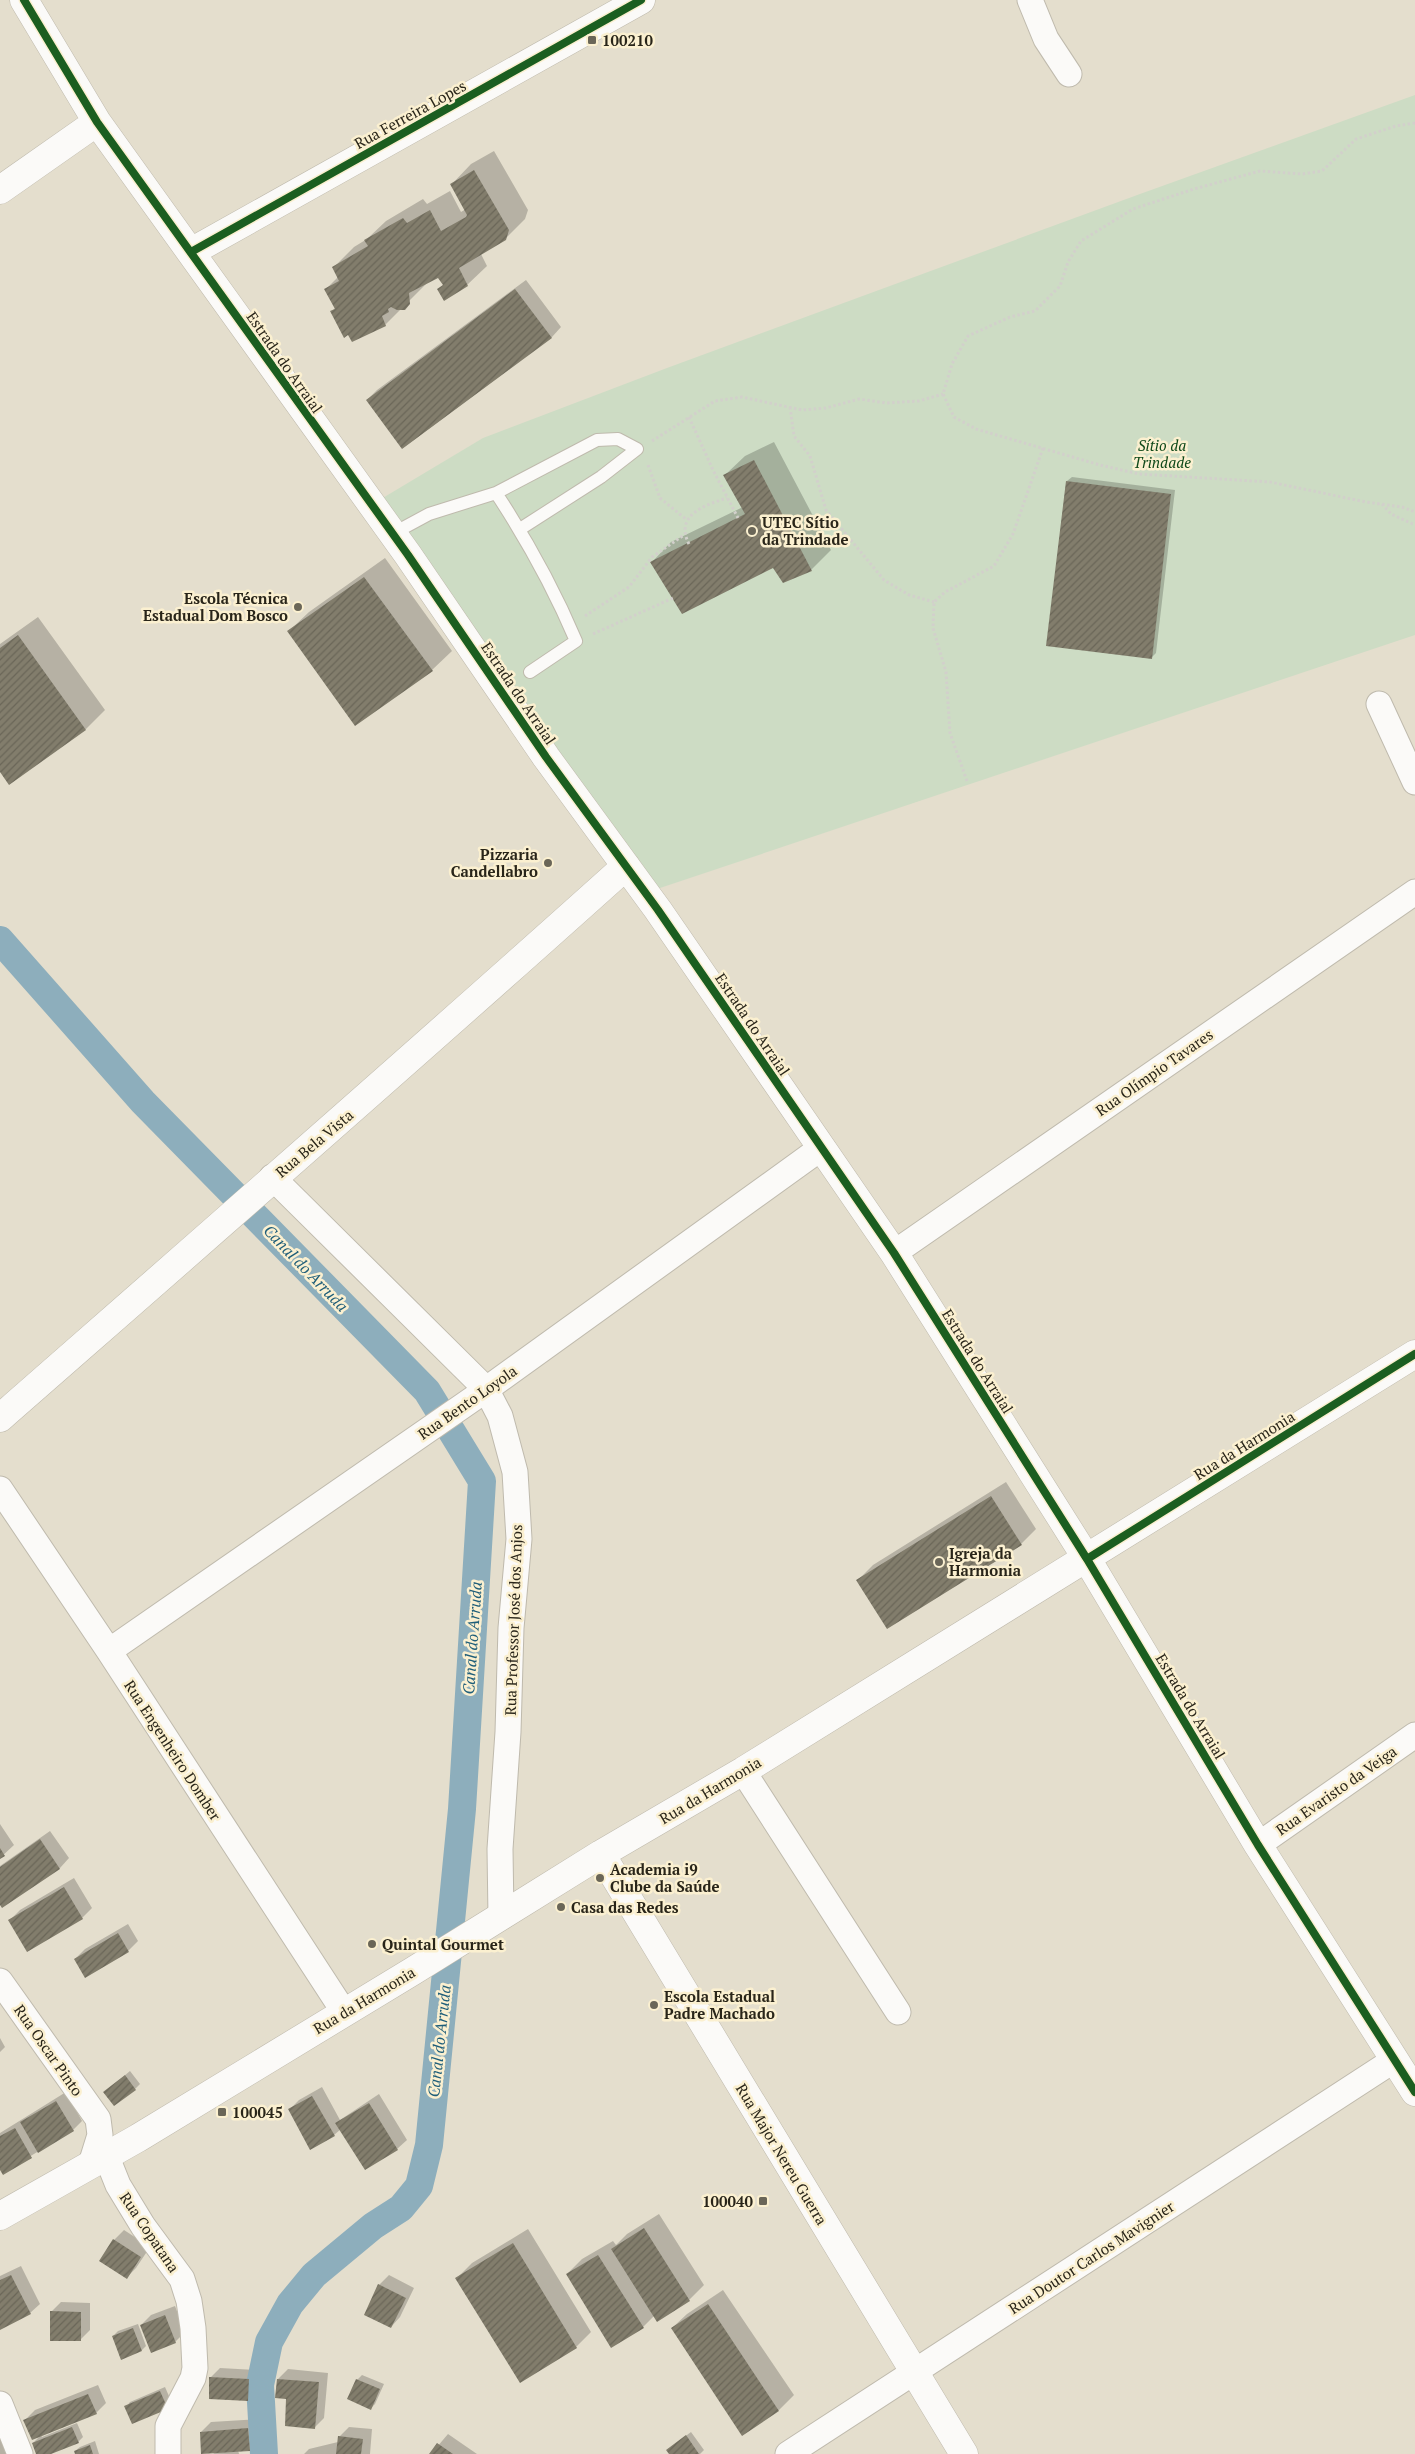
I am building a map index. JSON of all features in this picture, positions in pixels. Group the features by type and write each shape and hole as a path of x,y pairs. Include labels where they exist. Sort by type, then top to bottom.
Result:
{"main road":[{"name":"Estrada do Arraial","path":"24,0 97,122 192,252 319,434 392,534 546,757 658,910 894,1253 1087,1559 1258,1845 1415,2092"},
{"name":"Rua Ferreira Lopes","path":"192,252 641,0"},
{"path":"0,190 97,122"},
{"name":"Rua Bela Vista","path":"0,1418 266,1184 366,1099 626,866"},
{"name":"Rua da Harmonia","path":"0,2216 13,2200 99,2160 138,2138 458,1944 601,1854 742,1772 1415,1354"},
{"name":"Rua Major Nereu Guerra","path":"601,1854 964,2454"}],"street":[{"path":"1030,0 1046,39 1069,74"},
{"path":"1379,704 1415,782"},
{"name":"Rua Olímpio Tavares","path":"894,1253 1415,892"},
{"name":"Rua Bento Loyola","path":"109,1651 482,1392 821,1148"},
{"name":"Rua Professor José dos Anjos","path":"266,1184 482,1392 500,1416 515,1472 519,1539 511,1628 508,1732 500,1849 501,1917"},
{"name":"Rua Engenheiro Domber","path":"0,1489 109,1651 344,2012"},
{"name":"Rua Evaristo da Veiga","path":"1258,1845 1415,1735"},
{"path":"742,1772 898,2012"},
{"name":"Rua Oscar Pinto","path":"0,1980 98,2119 110,2131 138,2138"},
{"name":"Rua Doutor Carlos Mavignier","path":"788,2454 1394,2060"},
{"path":"98,2119 100,2135 99,2160"},
{"name":"Rua Copatana","path":"99,2160 118,2185 143,2226 182,2279 189,2301 193,2328 195,2368 193,2378 168,2426 168,2454"},
{"path":"0,2404 20,2454"}],"lane":[{"path":"392,534 429,514 496,493 597,440 618,439 638,450 601,477 520,529"},
{"path":"496,493 520,529 576,641 530,672"}],"path":[{"path":"1415,123 1396,126 1356,139 1322,171 1302,174 1260,171 1194,189 1133,209 1081,242 1068,262 1060,286 1036,311 1010,317 968,336 952,364 943,394 954,417 976,429 1140,474 1270,482 1402,507 1415,512"},
{"path":"687,520 660,498 652,474 638,450 715,402 742,397 802,410 826,408 859,399 886,403 919,401 943,394"},
{"path":"790,407 794,436 810,456 826,510 884,580 909,595 934,602"},
{"path":"690,417 738,518"},
{"path":"967,781 950,733 946,672 934,628 934,602 945,592 994,566 1013,534 1043,448"},
{"path":"689,544 684,535 687,520 695,511 727,498"},
{"path":"1381,503 1391,514 1415,525"},
{"path":"569,624 592,612 629,587 652,557 684,535"},
{"path":"576,641 672,598"}],"green space":[{"name":"Sítio da Trindade","path":"1415,95 1415,635 645,893 371,505 483,438 667,368"}],"building":[{"path":"474,170 509,230 506,240 459,268 468,286 444,301 437,289 443,285 438,278 409,293 410,304 405,310 397,310 391,307 388,309 389,312 382,316 386,326 352,342 348,335 344,338 330,311 335,309 324,289 339,281 332,267 368,246 364,240 403,218 407,223 430,210 441,231 466,217 467,215 450,184"},
{"path":"515,289 552,338 402,449 366,400"},
{"name":"UTEC Sítio da Trindade","path":"754,460 812,571 783,583 773,568 682,614 650,562 745,514 723,475"},
{"path":"1066,481 1171,494 1152,659 1046,646"},
{"path":"364,577 433,671 355,726 287,631"},
{"path":"18,635 86,730 9,785 0,772 0,648"},
{"name":"Igreja da Harmonia","path":"991,1496 1022,1545 887,1629 856,1580"},
{"path":"40,1839 60,1869 2,1908 0,1905 0,1867"},
{"path":"0,1848 5,1856 0,1859"},
{"path":"64,1887 83,1919 27,1952 8,1920"},
{"path":"118,1933 129,1952 85,1978 74,1959"},
{"path":"125,2075 136,2090 114,2106 103,2092"},
{"path":"312,2096 335,2136 310,2150 288,2109"},
{"path":"56,2101 74,2131 38,2153 20,2122"},
{"path":"369,2103 398,2150 365,2170 335,2123"},
{"path":"15,2128 32,2158 3,2175 0,2170 0,2136"},
{"path":"644,2228 690,2301 657,2322 611,2249"},
{"path":"113,2239 141,2257 127,2279 99,2261"},
{"path":"513,2243 577,2348 520,2383 455,2278"},
{"path":"598,2255 644,2328 611,2348 566,2274"},
{"path":"11,2275 31,2314 0,2330 0,2280"},
{"path":"378,2284 406,2298 391,2328 364,2315"},
{"path":"708,2304 779,2411 742,2436 671,2328"},
{"path":"50,2311 81,2312 81,2341 50,2341"},
{"path":"165,2315 176,2343 151,2353 140,2325"},
{"path":"133,2328 142,2351 121,2360 112,2336"},
{"path":"209,2377 249,2379 248,2401 209,2399"},
{"path":"277,2379 319,2382 315,2429 285,2426 286,2399 275,2398"},
{"path":"356,2379 380,2389 371,2410 347,2399"},
{"path":"160,2391 168,2409 132,2424 124,2406"},
{"path":"88,2394 97,2414 32,2440 23,2420"},
{"path":"72,2427 79,2443 51,2454 36,2454 32,2443"},
{"path":"248,2428 250,2451 201,2454 200,2432"},
{"path":"686,2435 699,2454 669,2454 666,2450"},
{"path":"338,2436 363,2439 361,2454 336,2454"},
{"path":"437,2443 453,2454 429,2454"},
{"path":"90,2445 93,2454 75,2454 74,2451"}],"waterway":[{"name":"Canal do Arruda","path":"0,940 143,1102 427,1391 482,1481 462,1809 429,2145 419,2186 401,2208 373,2226 314,2275 290,2304 269,2342 260,2385 264,2454"}],"cycle path":[{"path":"24,0 97,122 408,555 546,757 658,910 894,1253 1087,1559 1258,1845 1415,2092"},
{"path":"191,252 641,0"},
{"path":"1087,1559 1415,1354"}],"place":[{"name":"100210","path":"592,40"},
{"name":"UTEC Sítio da Trindade","path":"752,531"},
{"name":"Escola Técnica Estadual Dom Bosco","path":"298,607"},
{"name":"Pizzaria Candellabro","path":"548,863"},
{"name":"Igreja da Harmonia","path":"939,1562"},
{"name":"Academia i9 Clube da Saúde","path":"600,1878"},
{"name":"Casa das Redes","path":"561,1907"},
{"name":"Quintal Gourmet","path":"372,1944"},
{"name":"Escola Estadual Padre Machado","path":"654,2005"},
{"name":"100045","path":"222,2112"},
{"name":"100040","path":"763,2201"}]}
